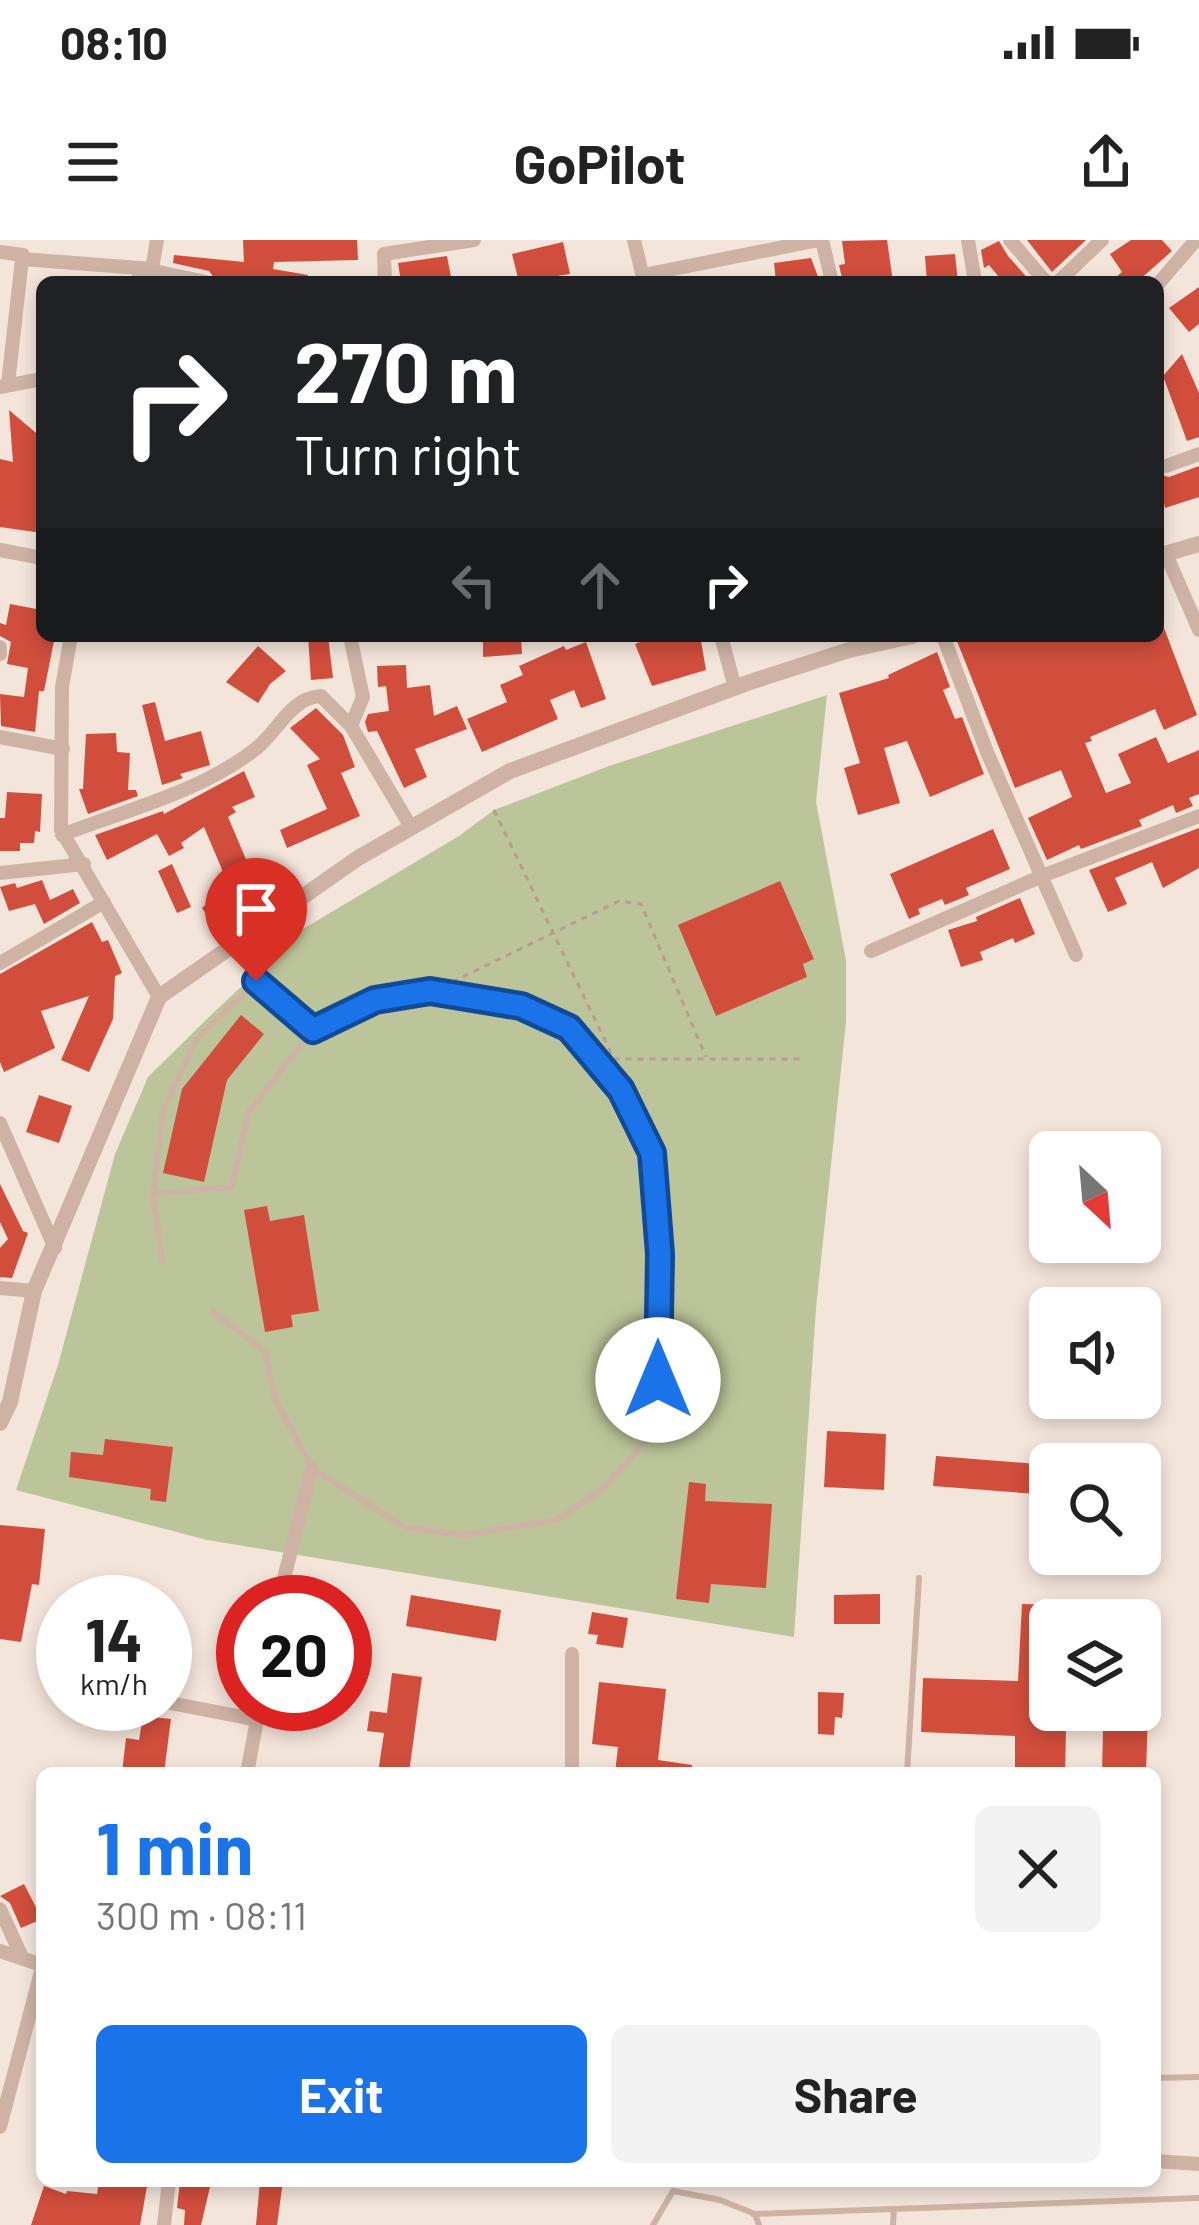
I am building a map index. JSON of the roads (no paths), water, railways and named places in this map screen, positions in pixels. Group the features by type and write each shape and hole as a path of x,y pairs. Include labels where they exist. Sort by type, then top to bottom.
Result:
{"street":[{"path":"0,252 23,252 139,275 152,269 157,240"},
{"path":"385,247 474,240"},
{"path":"634,240 643,276"},
{"path":"653,276 820,240 830,276"},
{"path":"968,240 973,276"},
{"path":"1010,240 1041,276"},
{"path":"1064,276 1102,240"},
{"path":"1163,276 1186,243"},
{"path":"23,252 4,386 36,380"},
{"path":"1166,466 1199,454"},
{"path":"1164,554 1199,544"},
{"path":"0,550 36,556"},
{"path":"1164,559 1199,630"},
{"path":"70,642 62,687 62,835 84,864 159,997"},
{"path":"351,642 363,698 351,726"},
{"path":"723,642 735,688"},
{"path":"849,650 857,642"},
{"path":"0,1423 10,1402 34,1291 159,997 358,858 510,771 735,688 885,642"},
{"path":"945,642 987,752 1076,955"},
{"path":"62,835 184,788 232,764 260,745 307,697 321,696 351,726 411,827"},
{"path":"0,737 63,749"},
{"path":"871,951 1042,876 1199,817"},
{"path":"0,873 84,864"},
{"path":"0,962 104,902"},
{"path":"0,1123 55,1248"},
{"path":"0,1288 34,1291"},
{"path":"285,1575 312,1468"},
{"path":"572,1654 572,1767"},
{"path":"249,1767 256,1731"},
{"path":"0,1909 21,1955"},
{"path":"0,1952 36,1964"},
{"path":"0,2127 36,1990"},
{"path":"1161,2162 1199,2164"},
{"path":"164,2225 168,2187"}],"lane":[{"path":"162,1261 153,1194 163,1111 196,1040 256,981 313,1030"},
{"path":"153,1194 232,1186 248,1113 313,1030 375,1000 430,991 521,1006 569,1028 621,1090 652,1153 660,1254 658,1380 646,1441 601,1490 557,1520 464,1535 404,1527 312,1468 275,1399 265,1351 213,1312"},
{"path":"907,1767 919,1578"},
{"path":"1161,2078 1199,2077"},
{"path":"652,2225 673,2191 720,2200 753,2214 1199,2198"},
{"path":"893,2225 895,2209"},
{"path":"753,2214 759,2225"}]}
